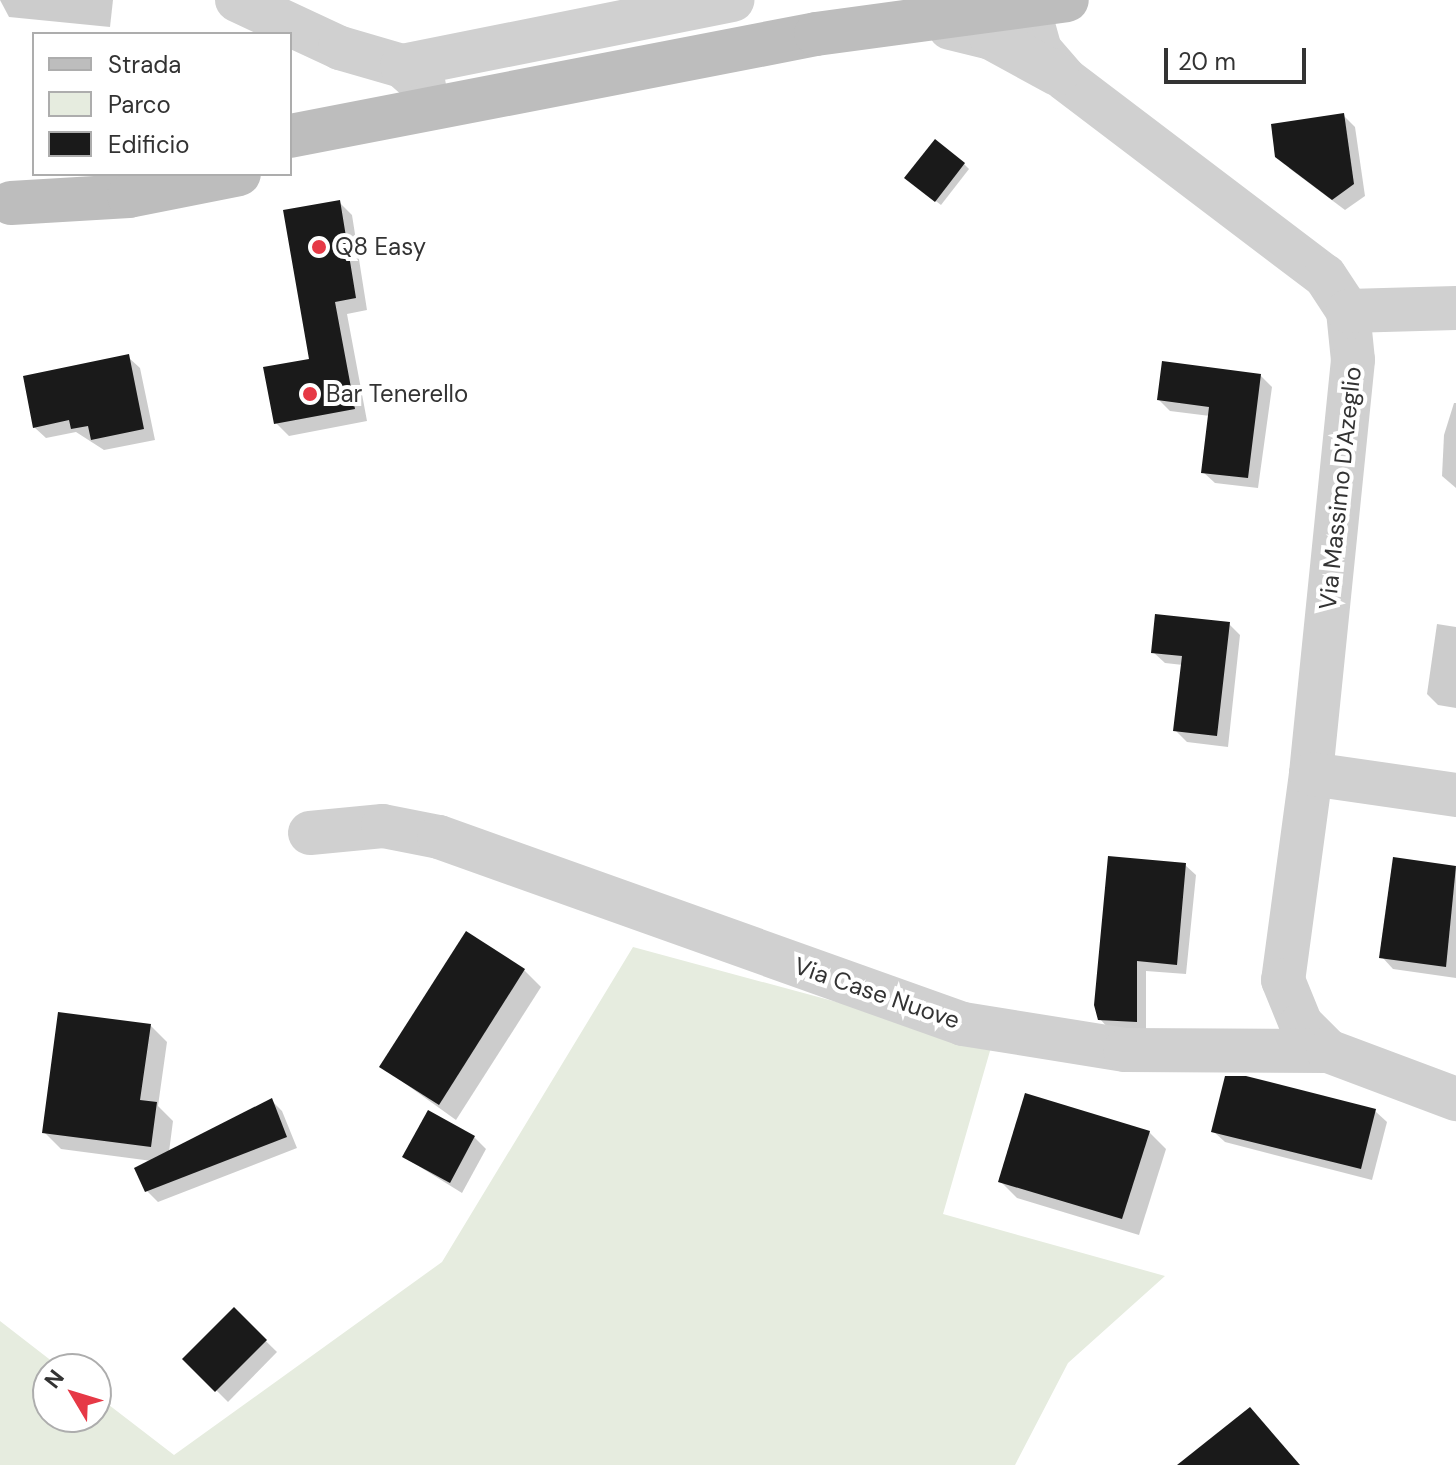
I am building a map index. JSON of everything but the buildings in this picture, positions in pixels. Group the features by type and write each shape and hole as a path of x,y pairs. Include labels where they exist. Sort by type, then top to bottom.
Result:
{"main road":[{"path":"292,136 442,104 816,34 1047,4"},
{"path":"292,164 817,62 961,14"},
{"path":"6,204 108,176"},
{"path":"6,204 129,196 229,176"}],"street":[{"path":"237,0 340,48 402,66 442,104"},
{"path":"402,66 732,0"},
{"name":"Via Massimo D'Azeglio","path":"1047,4 1040,50 1065,79 1325,276 1348,311 1353,360 1311,774 1283,980 1301,1024 1328,1051"},
{"path":"961,14 991,38 1065,79"},
{"path":"1348,311 1456,308"},
{"path":"1311,774 1456,795"},
{"name":"Via Case Nuove","path":"310,833 383,826 439,837 963,1024 1125,1050 1328,1051 1456,1099"}],"green space":[{"path":"633,947 992,1044 943,1214 1165,1276 1068,1363 1015,1465 0,1465 0,1321 41,1353 32,1353 32,1433 112,1433 112,1407 174,1455 442,1262"}],"place":[{"name":"Q8 Easy","path":"319,247"},
{"name":"Bar Tenerello","path":"310,394"}]}
